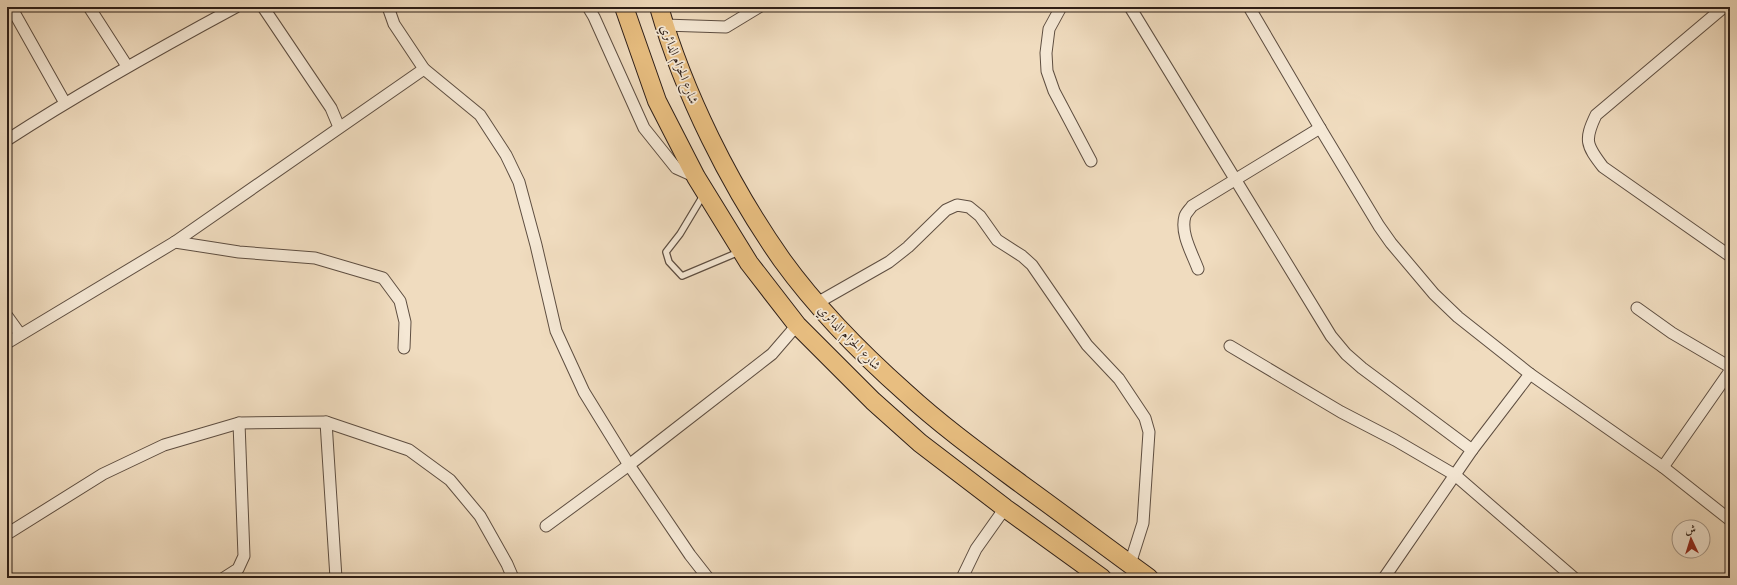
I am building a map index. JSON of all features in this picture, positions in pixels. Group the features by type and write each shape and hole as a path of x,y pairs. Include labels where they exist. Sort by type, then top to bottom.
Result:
{"main road":[{"path":"624,7 657,101 696,177 742,251 797,325 873,401 920,443 1005,508 1102,578"},
{"name":"شارع الحزام الدائري","path":"659,7 664,25 712,144 746,204 778,254 817,303 872,361 943,425 1149,578"}],"street":[{"path":"11,7 65,103"},
{"path":"89,7 127,66"},
{"path":"7,140 127,66 236,7"},
{"path":"263,7 331,108 339,127"},
{"path":"388,7 394,24 424,69 480,115 506,154 519,182 536,245 556,331 584,392 629,465 690,555 708,578"},
{"path":"588,7 594,17 644,128 676,168 696,177"},
{"path":"664,25 726,27 759,7"},
{"path":"1061,7 1049,29 1046,53 1047,71 1054,91 1091,161"},
{"path":"1130,7 1331,336 1346,354 1362,368 1472,450"},
{"path":"1249,7 1379,226 1434,294 1458,317 1530,374 1663,467 1730,520"},
{"path":"1724,7 1596,114 1589,128 1588,143 1592,153 1603,167 1730,256"},
{"path":"7,343 176,242 424,69"},
{"path":"1198,269 1186,238 1184,227 1185,215 1192,206 1320,128"},
{"path":"817,303 889,262 908,247 946,210 957,205 969,207 980,216 997,240 1022,256 1032,265 1087,345 1119,379 1145,418 1148,432 1143,523 1130,564"},
{"path":"176,242 239,252 315,258 383,278 400,301 405,322 404,348"},
{"path":"1638,308 1672,333 1730,367"},
{"path":"7,316 20,334"},
{"path":"546,526 629,465 772,354 797,325"},
{"path":"1230,346 1341,412 1395,440 1455,475 1574,578"},
{"path":"1663,467 1730,371"},
{"path":"1384,578 1472,450 1530,374"},
{"path":"326,422 336,578"},
{"path":"7,534 103,474 164,445 239,423 326,422 409,450 450,480 480,516 507,564 513,578"},
{"path":"224,578 238,569 244,556 239,423"},
{"path":"962,578 976,549 1005,508"}],"lane":[{"path":"705,192 680,234 666,252 669,262 682,276 742,251"}]}
